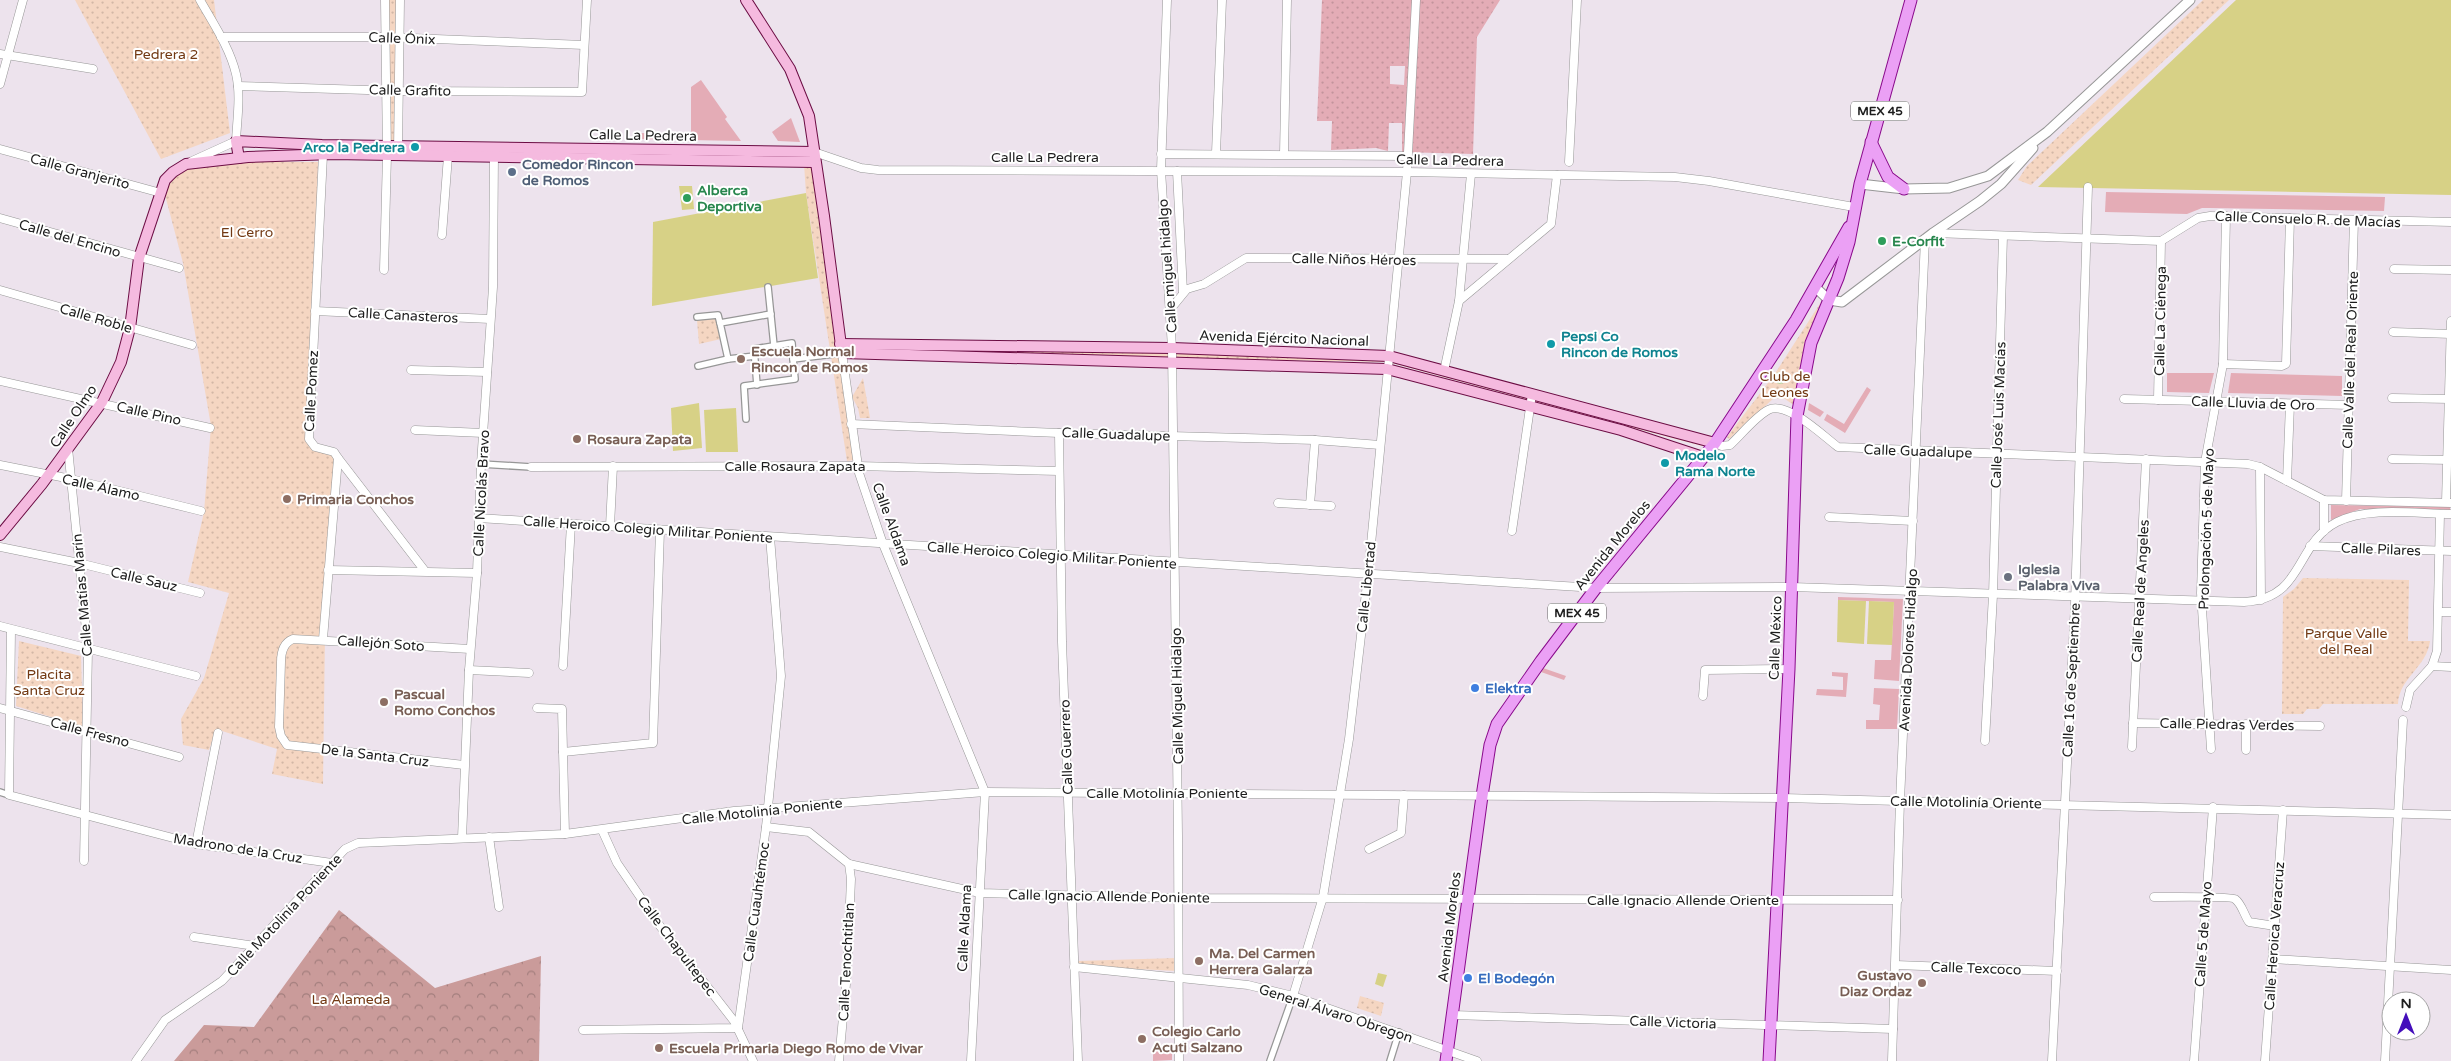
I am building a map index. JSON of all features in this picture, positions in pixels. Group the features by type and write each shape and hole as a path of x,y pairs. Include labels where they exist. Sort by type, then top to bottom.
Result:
{"main road":[{"name":"Calle Aldama","path":"746,0 781,54 797,84 809,116 841,348"},
{"name":"MEX 45","path":"1851,223 1871,142 1911,0"},
{"name":"Calle La Pedrera","path":"236,141 448,156 494,152"},
{"path":"236,141 239,158"},
{"path":"1871,142 1888,177 1904,189"},
{"name":"Calle La Pedrera","path":"186,164 239,158 393,151 814,157"},
{"name":"Calle Olmo","path":"0,535 48,476 102,402 120,362 130,328 139,258 165,180 172,172 186,164"},
{"name":"Avenida Morelos","path":"1447,1055 1482,796 1490,745 1497,724 1596,588 1714,443 1816,288 1851,223"},
{"name":"Calle México","path":"1769,1061 1789,669 1797,416 1811,343 1829,300 1849,242 1851,223"},
{"name":"Avenida Ejército Nacional","path":"841,348 1172,348 1389,356 1714,443"},
{"name":"Avenida Ejército Nacional","path":"841,348 1387,369 1620,430 1703,457"},
{"path":"1620,430 1624,419"}],"street":[{"path":"0,84 4,55 23,0"},
{"path":"186,164 236,141 238,86 236,73 221,37 200,0"},
{"path":"385,0 387,90 393,151"},
{"path":"384,270 399,91 400,0"},
{"path":"584,45 587,0"},
{"name":"Calle miguel hidalgo","path":"1167,0 1161,170 1172,361"},
{"path":"1216,153 1222,0"},
{"path":"1284,154 1287,0"},
{"name":"Calle Libertad","path":"1293,996 1323,897 1349,739 1368,575 1407,172 1416,0"},
{"path":"1569,162 1577,0"},
{"path":"1860,184 1904,189 1949,188 1979,180 1997,170 2047,132 2190,0"},
{"name":"Calle Ónix","path":"221,37 386,37 584,45"},
{"name":"Calle Grafito","path":"238,86 399,91 582,92 584,45"},
{"path":"4,55 93,69"},
{"path":"1816,288 1829,300 1842,302 2001,184 2047,132"},
{"name":"Calle Granjerito","path":"0,149 161,193"},
{"name":"Calle Nicolás Bravo","path":"462,838 468,670 477,573 481,464 493,287 494,152"},
{"path":"1161,154 1407,156"},
{"name":"Calle Pomez","path":"323,155 309,439 315,447 334,452 338,458"},
{"path":"442,235 448,156"},
{"name":"Calle La Pedrera","path":"814,157 878,170 1407,172 1692,178 1854,207"},
{"path":"1169,311 1183,292 1177,171"},
{"path":"1444,370 1459,301 1472,174"},
{"path":"1459,301 1548,228 1554,219 1557,176"},
{"name":"Calle 16 de Septiembre","path":"2052,1061 2076,596 2088,239 2088,187"},
{"name":"Calle Consuelo R. de Macías","path":"2162,241 2198,218 2226,216 2451,222"},
{"name":"Prolongación 5 de Mayo","path":"2212,749 2212,724 2202,601 2205,462 2223,364 2226,216"},
{"name":"Calle del Encino","path":"0,218 179,268"},
{"path":"2223,364 2282,366 2286,364 2290,218"},
{"name":"Calle Valle del Real Oriente","path":"2346,501 2354,220"},
{"path":"1164,224 1180,227"},
{"path":"1929,236 2003,236 2162,241"},
{"name":"Avenida Dolores Hidalgo","path":"1892,1061 1900,801 1916,452 1929,236"},
{"name":"Calle José Luis Macías","path":"1985,741 1993,595 2003,236"},
{"name":"Calle La Ciénega","path":"2158,400 2162,241"},
{"name":"Calle Niños Héroes","path":"1183,292 1192,286 1204,284 1246,258 1508,259"},
{"path":"2394,269 2451,270"},
{"path":"768,287 774,346"},
{"name":"Calle Roble","path":"0,290 192,345"},
{"name":"Calle Canasteros","path":"315,310 490,319"},
{"path":"720,323 771,314"},
{"path":"697,317 718,315 728,359"},
{"path":"2324,531 2324,500 2448,503 2451,320"},
{"path":"2394,332 2451,334"},
{"path":"746,419 744,386 757,385 795,379 792,343 754,349 757,385"},
{"path":"793,359 841,348"},
{"name":"Calle Aldama","path":"841,348 857,466 883,544 985,792 971,1061"},
{"path":"698,366 728,359 755,356"},
{"name":"Calle Miguel Hidalgo","path":"1172,361 1176,562 1180,976 1179,1061"},
{"path":"410,370 487,372"},
{"name":"Calle Pino","path":"0,381 102,402 210,428"},
{"path":"1512,531 1532,394"},
{"path":"2392,398 2450,400"},
{"name":"Calle Lluvia de Oro","path":"2124,399 2349,405"},
{"path":"2287,481 2290,404"},
{"name":"Calle Guadalupe","path":"1714,443 1722,446 1730,445 1768,410 1782,408 1797,416 1838,447 1916,452 1997,453 2248,464 2260,467 2324,500"},
{"name":"Calle Guadalupe","path":"851,424 1059,433 1315,440 1380,445"},
{"path":"415,430 483,433"},
{"name":"Calle Guerrero","path":"1059,433 1058,471 1062,555 1062,642 1078,1061"},
{"path":"1310,505 1315,440"},
{"name":"Calle Matías Marín","path":"68,448 88,650 84,861"},
{"path":"323,639 338,458"},
{"path":"338,458 425,571"},
{"name":"Calle Real de Angeles","path":"2132,747 2146,459"},
{"path":"2392,459 2449,460"},
{"path":"481,464 531,467"},
{"name":"Calle Álamo","path":"0,465 48,476 71,479 201,511"},
{"path":"610,526 613,466"},
{"name":"Calle Rosaura Zapata","path":"531,467 857,466 1058,471"},
{"path":"2260,467 2261,600 2273,595 2290,581 2299,569 2310,546 2324,531 2338,521 2362,514 2451,514"},
{"path":"1278,503 1331,506"},
{"path":"2406,706 2410,690 2432,666 2437,652 2441,551 2440,514"},
{"path":"1829,517 1914,521"},
{"name":"Calle Heroico Colegio Militar Poniente","path":"478,518 1596,588 1792,587 2202,601 2244,602 2261,600"},
{"path":"563,666 570,524"},
{"path":"563,752 653,742 660,530"},
{"name":"Calle Cuauhtémoc","path":"738,1028 766,827 766,809 781,676 770,537"},
{"name":"Calle Pilares","path":"2310,546 2451,551"},
{"name":"Calle Sauz","path":"0,547 80,563 200,593"},
{"path":"328,570 477,573"},
{"path":"2439,612 2451,612"},
{"path":"0,626 88,650 196,676"},
{"path":"0,792 9,795 11,630"},
{"name":"Callejón Soto","path":"287,745 281,736 279,727 280,662 281,653 286,644 293,639 323,639 470,649"},
{"path":"2432,666 2451,666"},
{"path":"1703,696 1705,670 1789,669"},
{"path":"468,670 529,673"},
{"name":"Calle Fresno","path":"0,708 179,757"},
{"path":"537,708 562,709 564,834"},
{"path":"2385,1061 2400,814 2403,720"},
{"name":"Calle Piedras Verdes","path":"2134,722 2320,726"},
{"path":"2246,724 2246,750"},
{"path":"196,844 218,733"},
{"name":"De la Santa Cruz","path":"287,745 464,765"},
{"name":"Calle Motolinía Poniente","path":"136,1061 165,1020 211,990 255,946 332,863 351,846 358,843 564,834 766,809 985,792 1178,792 1482,796"},
{"name":"Madrono de la Cruz","path":"9,795 196,844 332,863"},
{"path":"1369,850 1401,833 1404,795"},
{"name":"Calle Motolinía Oriente","path":"1482,796 1783,798 2213,807 2451,815"},
{"name":"Calle 5 de Mayo","path":"2194,1061 2213,807"},
{"name":"Calle Heroica Veracruz","path":"2265,1061 2283,810"},
{"name":"Calle Ignacio Allende Poniente","path":"766,827 809,832 849,864 980,893 1178,898 1323,897 1467,899"},
{"name":"Calle Chapultepec","path":"602,830 617,863 660,926 738,1028 753,1061"},
{"path":"489,837 499,907"},
{"name":"Calle Tenochtitlan","path":"840,1061 847,973 851,879 849,864"},
{"path":"2154,897 2232,897 2238,901 2249,922 2274,926"},
{"name":"Calle Ignacio Allende Oriente","path":"1467,899 1898,900"},
{"path":"194,937 255,946"},
{"path":"2272,959 2451,970"},
{"name":"Calle Texcoco","path":"1896,965 2056,971"},
{"name":"General Álvaro Obregon","path":"1074,966 1180,976 1248,985 1293,996 1399,1032 1447,1055 1477,1061"},
{"path":"1270,1061 1293,996"},
{"name":"Calle Victoria","path":"1452,1015 1893,1029"},
{"path":"584,1030 738,1028"},
{"path":"1390,1061 1399,1032"}],"shaded area":[{"path":"1322,0 1500,0 1477,37 1473,154 1402,152 1402,123 1389,123 1388,151 1376,148 1331,150 1332,121 1317,121","holes":["1390,66 1405,66 1404,85 1390,84"]},
{"path":"2236,0 2451,0 2451,195 2038,187"},
{"path":"701,80 741,141 637,139 637,133 691,134 691,87"},
{"path":"791,118 800,142 778,141 772,132"},
{"name":"Alberca Deportiva","path":"679,186 692,186 694,209 682,210"},
{"path":"2106,192 2385,197 2384,211 2202,208 2187,214 2105,212"},
{"path":"806,193 818,278 652,306 653,222"},
{"path":"1778,372 1782,372 1786,378 1782,384 1778,384 1774,380 1774,376"},
{"path":"2167,373 2214,373 2209,393 2167,392"},
{"path":"2231,373 2342,376 2342,396 2228,393"},
{"path":"1867,387 1871,390 1845,433 1824,420 1827,414 1844,424"},
{"path":"699,403 702,448 673,451 671,408"},
{"path":"1809,403 1824,412 1820,417 1808,410"},
{"path":"736,408 738,452 706,452 704,410"},
{"path":"2331,505 2450,507 2450,510 2360,509 2331,520"},
{"path":"1838,597 1903,599 1899,681 1874,679 1875,660 1891,660 1894,602 1838,600"},
{"path":"1838,600 1866,601 1864,644 1837,642"},
{"path":"1869,601 1894,602 1892,645 1867,644"},
{"path":"1543,668 1566,676 1564,680 1541,672"},
{"path":"1832,672 1848,673 1846,697 1816,695 1817,689 1843,690 1843,677 1832,676"},
{"path":"1874,688 1899,689 1897,729 1866,729 1866,720 1879,720 1880,705 1873,704"},
{"path":"1378,973 1387,975 1383,987 1375,984"},
{"path":"1153,1051 1161,1051 1161,1054 1172,1051 1172,1060 1153,1061"}],"green space":[{"name":"Pedrera 2","path":"75,0 214,0 230,133 161,159"},
{"path":"389,0 397,0 394,140 388,141"},
{"path":"2203,0 2229,0 2031,185 2018,180 2027,166"},
{"name":"El Cerro","path":"238,162 318,162 310,443 339,458 325,635 323,784 272,774 277,749 216,729 209,750 183,745 181,719 204,678 229,593 188,582 204,512 211,426 183,263 165,195 168,183 174,173 187,168"},
{"path":"812,163 854,460 847,461 806,193 804,164"},
{"name":"Club de Leones","path":"1821,302 1795,406 1785,399 1774,398 1729,439 1727,437 1774,375"},
{"path":"716,317 721,339 699,344 697,320"},
{"path":"843,345 1389,356 1707,441 1702,446 1388,362 843,352"},
{"path":"863,378 870,418 860,418 858,408 852,397"},
{"name":"Parque Valle del Real","path":"2303,578 2409,580 2408,641 2430,641 2424,658 2403,687 2398,704 2323,704 2319,709 2307,709 2303,714 2282,714 2283,597 2294,589"},
{"name":"Placita Santa Cruz","path":"19,641 81,656 83,727 16,706"},
{"name":"La Alameda","path":"339,910 435,988 541,956 539,1061 174,1061 204,1025 254,1027"},
{"path":"1176,958 1176,971 1077,966 1077,961"},
{"path":"1360,996 1384,1003 1381,1016 1357,1008"}],"place":[{"name":"Arco la Pedrera","path":"415,147"},
{"name":"Comedor Rincon de Romos","path":"512,172"},
{"name":"Alberca Deportiva","path":"687,198"},
{"name":"E-Corfit","path":"1882,241"},
{"name":"Pepsi Co Rincon de Romos","path":"1551,344"},
{"name":"Escuela Normal Rincon de Romos","path":"741,359"},
{"name":"Rosaura Zapata","path":"577,439"},
{"name":"Modelo Rama Norte","path":"1665,463"},
{"name":"Primaria Conchos","path":"287,499"},
{"name":"Iglesia Palabra Viva","path":"2008,577"},
{"name":"Elektra","path":"1475,688"},
{"name":"Pascual Romo Conchos","path":"384,702"},
{"name":"Ma. Del Carmen Herrera Galarza","path":"1199,961"},
{"name":"El Bodegón","path":"1468,978"},
{"name":"Gustavo Diaz Ordaz","path":"1922,983"},
{"name":"Colegio Carlo Acuti Salzano","path":"1142,1039"},
{"name":"Escuela Primaria Diego Romo de Vivar","path":"659,1048"}]}
